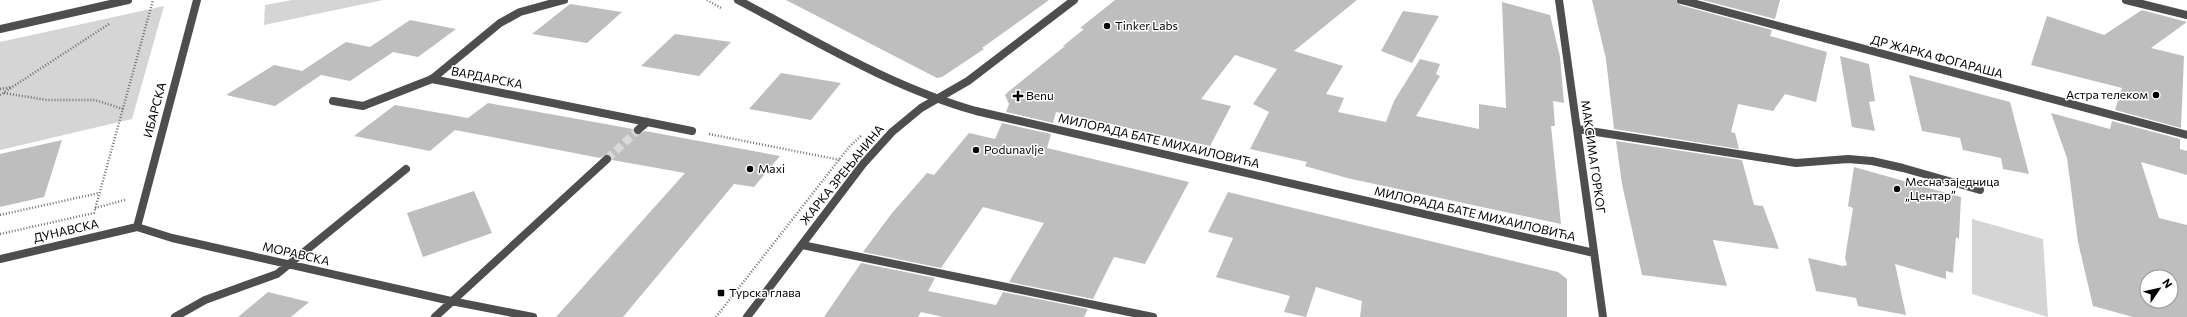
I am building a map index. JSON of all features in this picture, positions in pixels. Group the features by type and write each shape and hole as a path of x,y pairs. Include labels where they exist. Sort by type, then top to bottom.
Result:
{"street":[{"path":"0,28 128,0"},
{"name":"ИБАРСКА","path":"137,226 196,0"},
{"name":"ВАРДАРСКА","path":"432,79 500,23 520,12 564,0"},
{"name":"МИЛОРАДА БАТЕ МИХАИЛОВИЋА","path":"738,0 893,82 937,100 976,111 1594,253"},
{"name":"ЖАРКА ЗРЕЊАНИНА","path":"747,317 863,164 892,132 907,118 968,81 1074,0"},
{"name":"МАКСИМА ГОРКОГ","path":"1559,0 1603,317"},
{"name":"ДР ЖАРКА ФОГАРАША","path":"1681,0 2187,135"},
{"path":"2126,0 2187,15"},
{"path":"333,101 363,106 432,79"},
{"name":"ВАРДАРСКА","path":"432,79 692,131"},
{"path":"638,130 647,122"},
{"path":"1577,129 1796,163 1811,164 1844,158 1877,161 1980,190"},
{"path":"435,317 607,159"},
{"path":"175,317 205,300 277,274 406,169"},
{"name":"МОРАВСКА","path":"137,226 172,238 289,265 451,301 533,317"},
{"name":"ДУНАВСКА","path":"0,259 137,226"},
{"path":"802,245 1152,317"}],"path":[{"path":"0,234 94,213 153,0"},
{"path":"707,0 728,11"},
{"path":"0,95 113,22"},
{"path":"0,89 14,86"},
{"path":"3,93 47,100 94,100 123,108"},
{"path":"692,131 840,160"},
{"path":"716,317 840,160 865,132"},
{"path":"0,215 99,193"},
{"path":"95,208 146,195"}],"shaded area":[{"path":"292,0 383,0 264,25 265,5"},
{"path":"164,6 132,119 0,150 0,42"},
{"path":"1972,219 2043,239 2048,317 1972,294"}],"building":[{"path":"786,0 1049,0 982,48 984,49 942,77 937,78"},
{"path":"1115,0 1357,0 1294,51 1343,66 1326,94 1344,98 1338,112 1386,122 1394,101 1420,59 1440,64 1436,74 1440,76 1416,116 1479,129 1479,104 1506,108 1502,2 1550,15 1560,57 1564,103 1553,101 1555,126 1551,126 1561,224 1347,178 1305,166 1307,162 1250,149 1269,112 1253,104 1277,69 1235,55 1201,99 1231,106 1210,146 1056,112 1053,123 1006,112 1009,104 1005,95 1065,46 1063,46 1084,29 1080,28"},
{"path":"1592,0 1676,0 1680,5 1772,30 1770,36 1827,52 1816,102 1785,94 1773,111 1738,104 1731,132 1735,133 1739,149 1614,129 1606,59"},
{"path":"1702,0 1780,0 1775,19"},
{"path":"570,4 622,12 587,43 532,34"},
{"path":"2142,10 2187,22 2151,48 2184,56 2181,128 2115,110 2122,88 2031,65 2047,16 2104,35"},
{"path":"1403,11 1439,16 1412,63 1381,51"},
{"path":"410,20 456,29 418,57 393,52 350,81 302,71 346,42 370,47"},
{"path":"675,34 731,42 699,76 641,66"},
{"path":"1840,56 1869,64 1875,101 1869,102 1875,131 1852,127"},
{"path":"274,65 321,75 275,106 226,95"},
{"path":"781,73 841,83 811,120 749,109"},
{"path":"1909,75 2010,102 2029,174 2003,169 2001,158 1963,150 1960,138 1922,131"},
{"path":"488,103 633,129 634,133 637,135 645,131 780,156 754,187 734,184 623,317 556,317 685,173 612,160 608,154 600,158 455,130 430,151 354,136 395,105 468,118"},
{"path":"2051,113 2110,129 2112,121 2180,139 2180,149 2187,151 2187,175 2141,162 2159,218 2187,225 2187,317 2133,317 2093,306 2078,242 2067,158"},
{"path":"1002,123 1051,134 1047,148 1189,182 1145,264 1114,257 1093,299 1009,282 1044,223 983,207 941,268 863,252 892,213 927,173 934,175 969,133 995,139"},
{"path":"62,140 44,197 0,207 0,154"},
{"path":"1616,141 1742,160 1754,205 1763,206 1779,249 1713,240 1727,286 1642,275 1622,184"},
{"path":"1854,167 1961,197 1959,239 1956,237 1953,273 1946,271 1946,279 1895,264 1906,315 1858,306 1856,298 1816,291 1808,258 1843,266 1847,265 1845,258 1853,208 1848,206"},
{"path":"474,191 492,233 423,257 407,213"},
{"path":"1228,192 1558,272 1567,279 1567,317 1360,317 1362,301 1316,287 1306,317 1284,312 1290,296 1216,277 1233,238 1208,232"},
{"path":"861,263 935,278 928,291 996,305 1003,292 1088,309 1084,317 943,317 921,312 918,317 824,317"},
{"path":"268,292 309,302 291,317 238,317"}],"tunnel":[{"path":"607,159 638,130"}],"place":[{"name":"Tinker Labs","path":"1107,26"},
{"name":"Астра телеком","path":"2156,95"},
{"name":"Benu","path":"1018,96"},
{"name":"Podunavlje","path":"976,150"},
{"name":"Maxi","path":"750,169"},
{"name":"Месна заједница „Центар”","path":"1897,189"},
{"name":"Турска глава","path":"721,293"}]}
